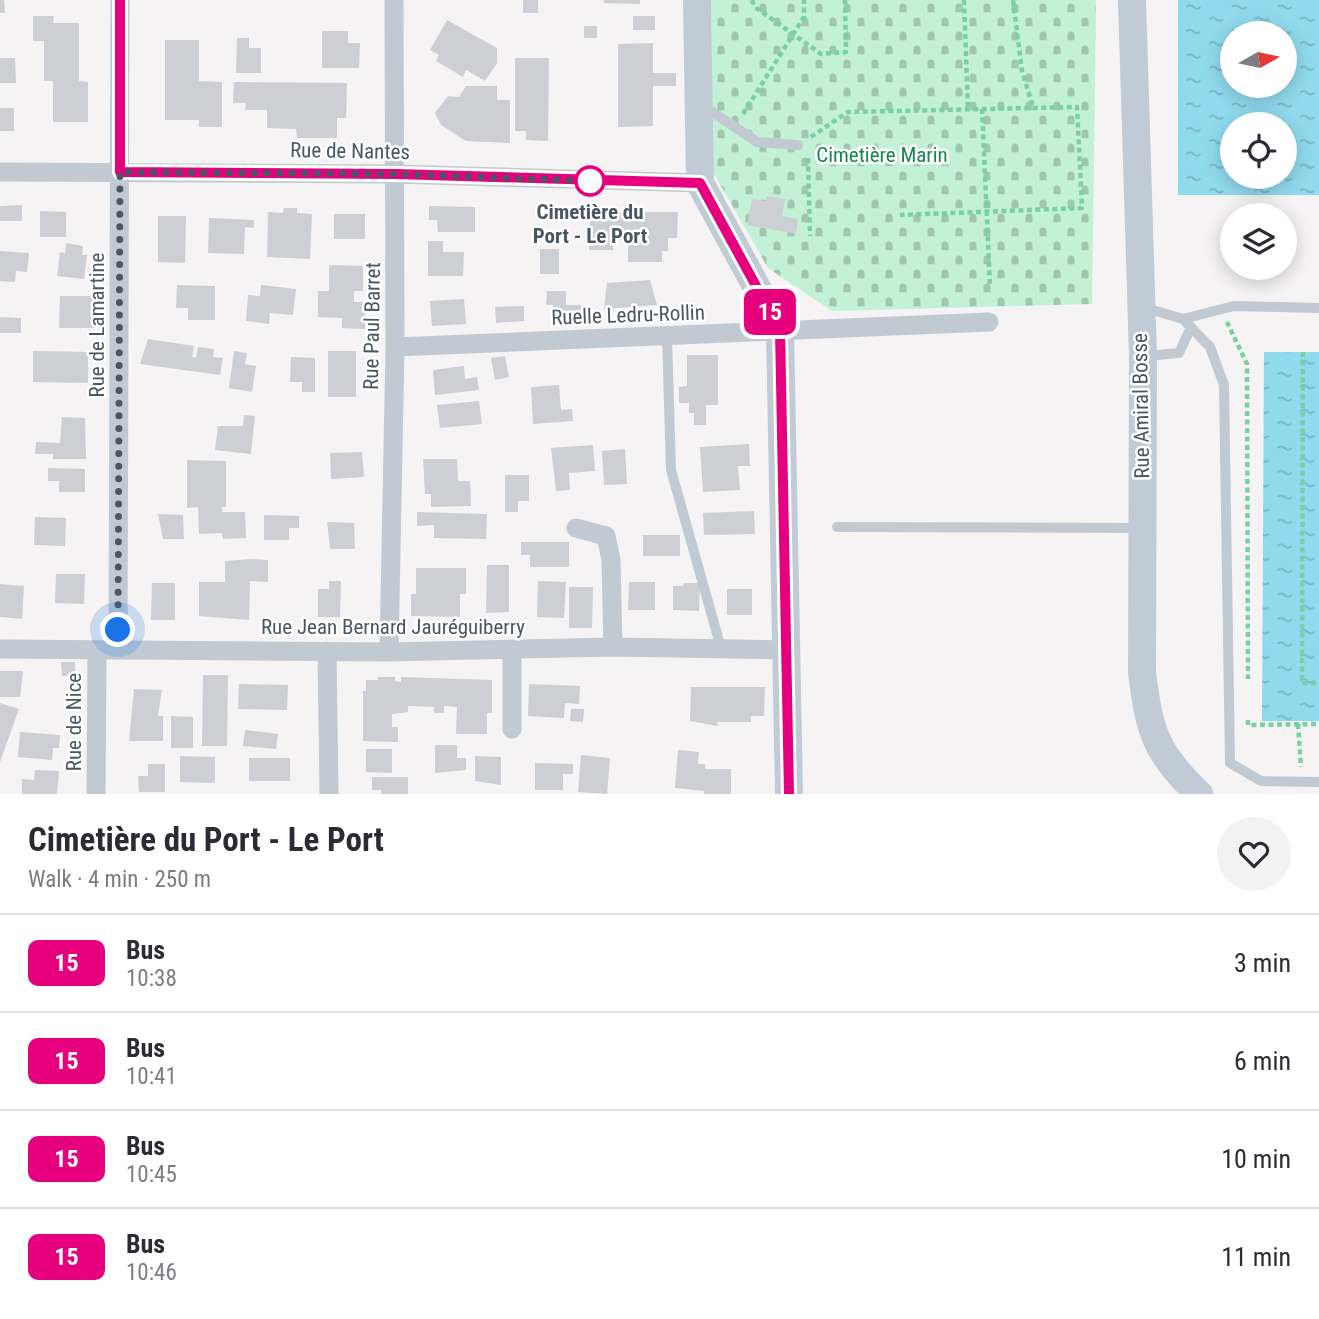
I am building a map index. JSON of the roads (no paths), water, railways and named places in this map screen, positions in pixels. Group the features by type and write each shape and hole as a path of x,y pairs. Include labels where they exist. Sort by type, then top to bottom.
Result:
{"street":[{"name":"Rue de Lamartine","path":"118,650 120,0"},
{"name":"Rue Paul Barret","path":"389,652 395,347 394,0"},
{"path":"697,0 700,183 780,330 789,794"},
{"name":"Rue Amiral Bosse","path":"1132,0 1143,356 1142,672 1147,717 1160,752 1199,794"},
{"name":"Rue de Nantes","path":"0,172 396,174 700,183"},
{"name":"Ruelle Ledru-Rollin","path":"395,347 989,322"},
{"path":"576,528 607,536 611,561 612,647"},
{"name":"Rue Jean Bernard Jauréguiberry","path":"0,649 389,652 612,647 786,650"},
{"path":"512,649 512,729"},
{"name":"Rue de Nice","path":"96,794 97,650"},
{"path":"327,651 329,794"}],"lane":[{"path":"699,103 757,142 803,142"},
{"path":"1140,306 1187,323 1210,347 1224,385 1230,763 1261,782 1319,782"},
{"path":"1187,323 1234,306 1319,307"},
{"path":"1143,356 1179,353 1187,323"},
{"path":"667,337 671,470 721,648"},
{"path":"837,527 1142,528"}],"water":[{"path":"1178,0 1319,0 1319,195 1178,195"},
{"path":"1264,352 1319,352 1319,721 1262,721"}],"place":[{"name":"Cimetière du Port - Le Port","path":"590,181"}],"park label":[{"name":"Cimetière Marin","path":"882,155"}]}
